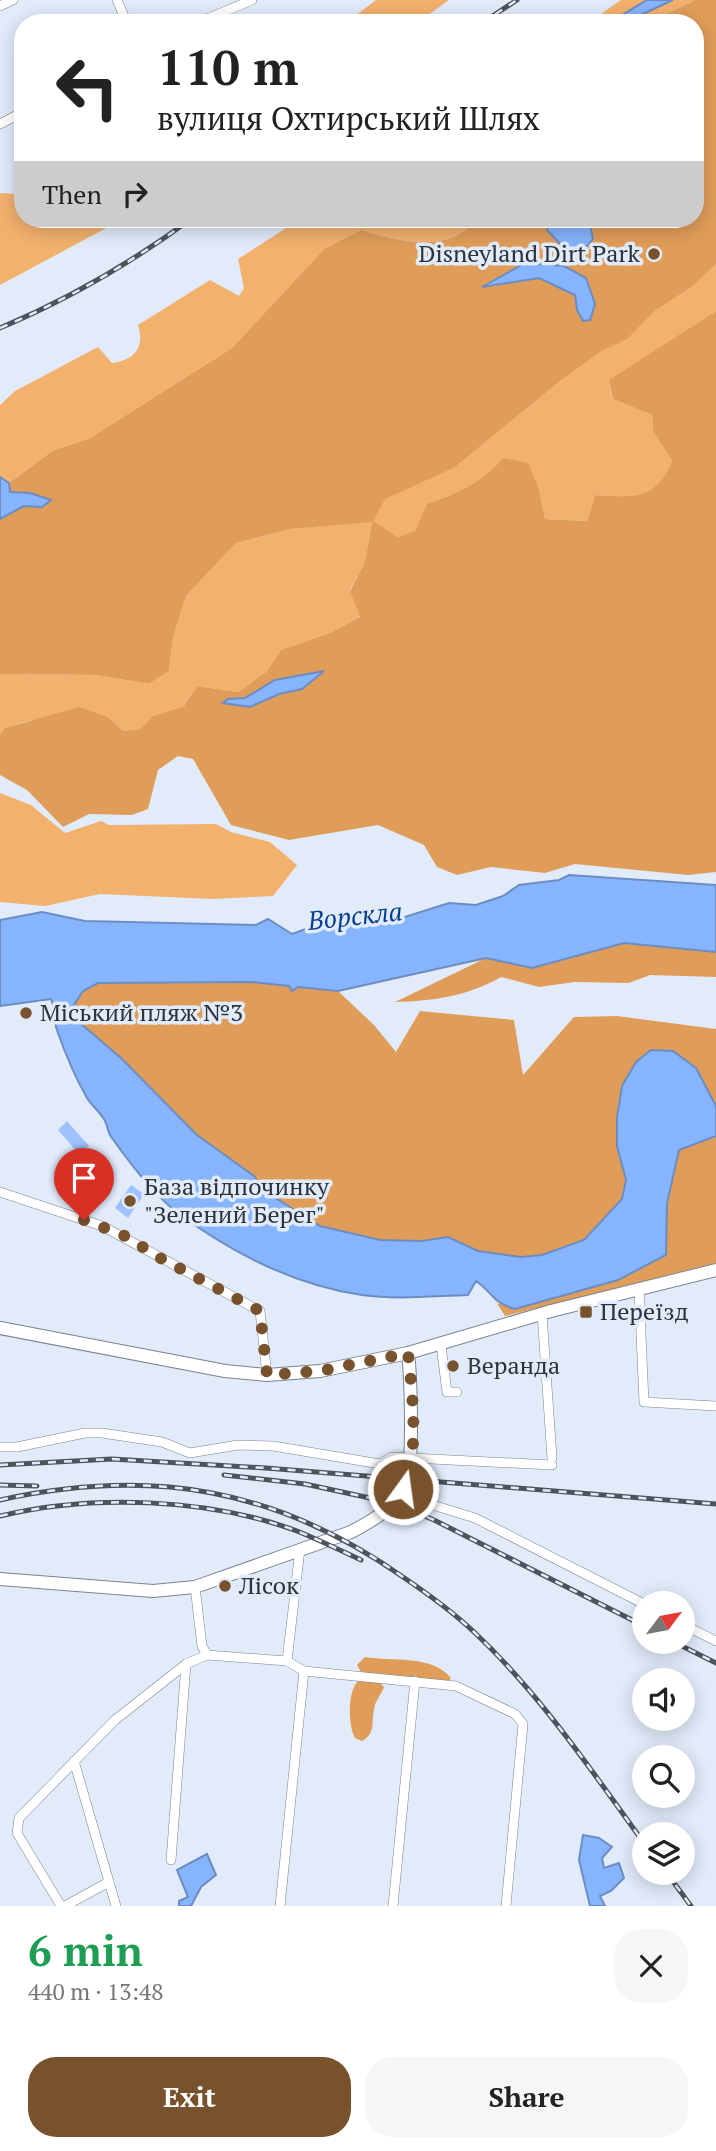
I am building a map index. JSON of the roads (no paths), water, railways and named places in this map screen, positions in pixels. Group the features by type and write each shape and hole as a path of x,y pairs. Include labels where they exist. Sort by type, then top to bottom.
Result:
{"main road":[{"path":"0,1328 225,1371 267,1375 320,1371 441,1345 542,1314 716,1270"},
{"path":"0,1579 153,1591 195,1587 367,1524 400,1495 410,1473 411,1386 408,1353"}],"street":[{"path":"0,6 13,0"},
{"path":"219,14 251,0"},
{"path":"0,1192 102,1226 260,1311 267,1375"},
{"path":"639,1289 644,1402 716,1406"},
{"path":"0,1447 17,1447 93,1433 162,1442 190,1453 238,1445 273,1446 380,1464 392,1458 552,1462 542,1314"},
{"path":"441,1345 447,1392 457,1392"},
{"path":"400,1495 475,1518 632,1598"},
{"path":"287,1661 300,1549"},
{"path":"195,1587 202,1646 207,1655"},
{"path":"695,1630 716,1641"},
{"path":"109,1882 63,1906 17,1833 19,1818 115,1720 186,1664 207,1655 287,1661 304,1671 456,1686 515,1714 523,1724 506,1906"},
{"path":"171,1860 186,1664"},
{"path":"281,1906 304,1671"},
{"path":"393,1906 415,1681"},
{"path":"74,1761 116,1906"}],"water":[{"path":"647,0 673,0 642,14 624,14"},
{"path":"591,228 593,239 582,252 565,249 547,230"},
{"path":"525,263 564,266 586,278 595,304 590,320 583,321 577,310 575,295 539,278 482,287"},
{"path":"0,477 9,483 10,492 30,493 51,500 42,507 24,506 0,519"},
{"path":"324,671 302,689 279,694 250,707 223,703 228,699 245,698 275,680"},
{"path":"569,875 716,885 716,952 624,943 532,968 486,958 338,991 298,987 292,991 289,986 251,982 98,983 83,991 74,1005 80,1023 121,1058 197,1135 254,1176 266,1192 320,1226 380,1240 422,1241 448,1237 478,1251 521,1257 542,1255 584,1240 622,1199 626,1180 617,1146 617,1117 622,1086 636,1062 651,1050 673,1051 696,1068 716,1106 716,1136 679,1150 667,1203 666,1255 618,1280 515,1309 497,1301 476,1281 468,1295 388,1297 338,1291 291,1276 224,1244 163,1200 112,1138 104,1119 87,1098 70,1065 56,1026 51,999 0,1006 0,920 42,912 85,921 256,925 268,919 292,934 325,922 389,922 449,903 476,905 503,896 519,885 559,880"},
{"path":"583,1835 599,1838 612,1847 602,1858 604,1868 619,1863 624,1878 611,1891 600,1896 605,1906 590,1906 579,1860"},
{"path":"207,1854 216,1875 201,1887 191,1906 179,1906 179,1901 188,1897 177,1870"}],"railway":[{"path":"496,14 517,0"},
{"path":"0,328 99,279 178,228"},
{"path":"0,1465 112,1459 266,1468 716,1504"},
{"path":"224,1475 305,1484 393,1503 434,1520 632,1620"},
{"path":"0,1485 37,1486"},
{"path":"0,1500 55,1490 160,1486 210,1493 259,1505 308,1523 355,1547 440,1603 498,1656 564,1733 632,1826"},
{"path":"0,1516 73,1504 111,1502 188,1506 262,1520 297,1531 361,1560"},
{"path":"695,1652 716,1663"},
{"path":"676,1885 691,1906"}],"place":[{"name":"Disneyland Dirt Park","path":"654,254"},
{"name":"Міський пляж №3","path":"26,1013"},
{"name":"База відпочинку \"Зелений Берег\"","path":"130,1201"},
{"name":"Переїзд","path":"586,1312"},
{"name":"Веранда","path":"453,1366"},
{"name":"Лісок","path":"225,1586"}],"water label":[{"name":"Ворскла","path":"355,916"}]}
